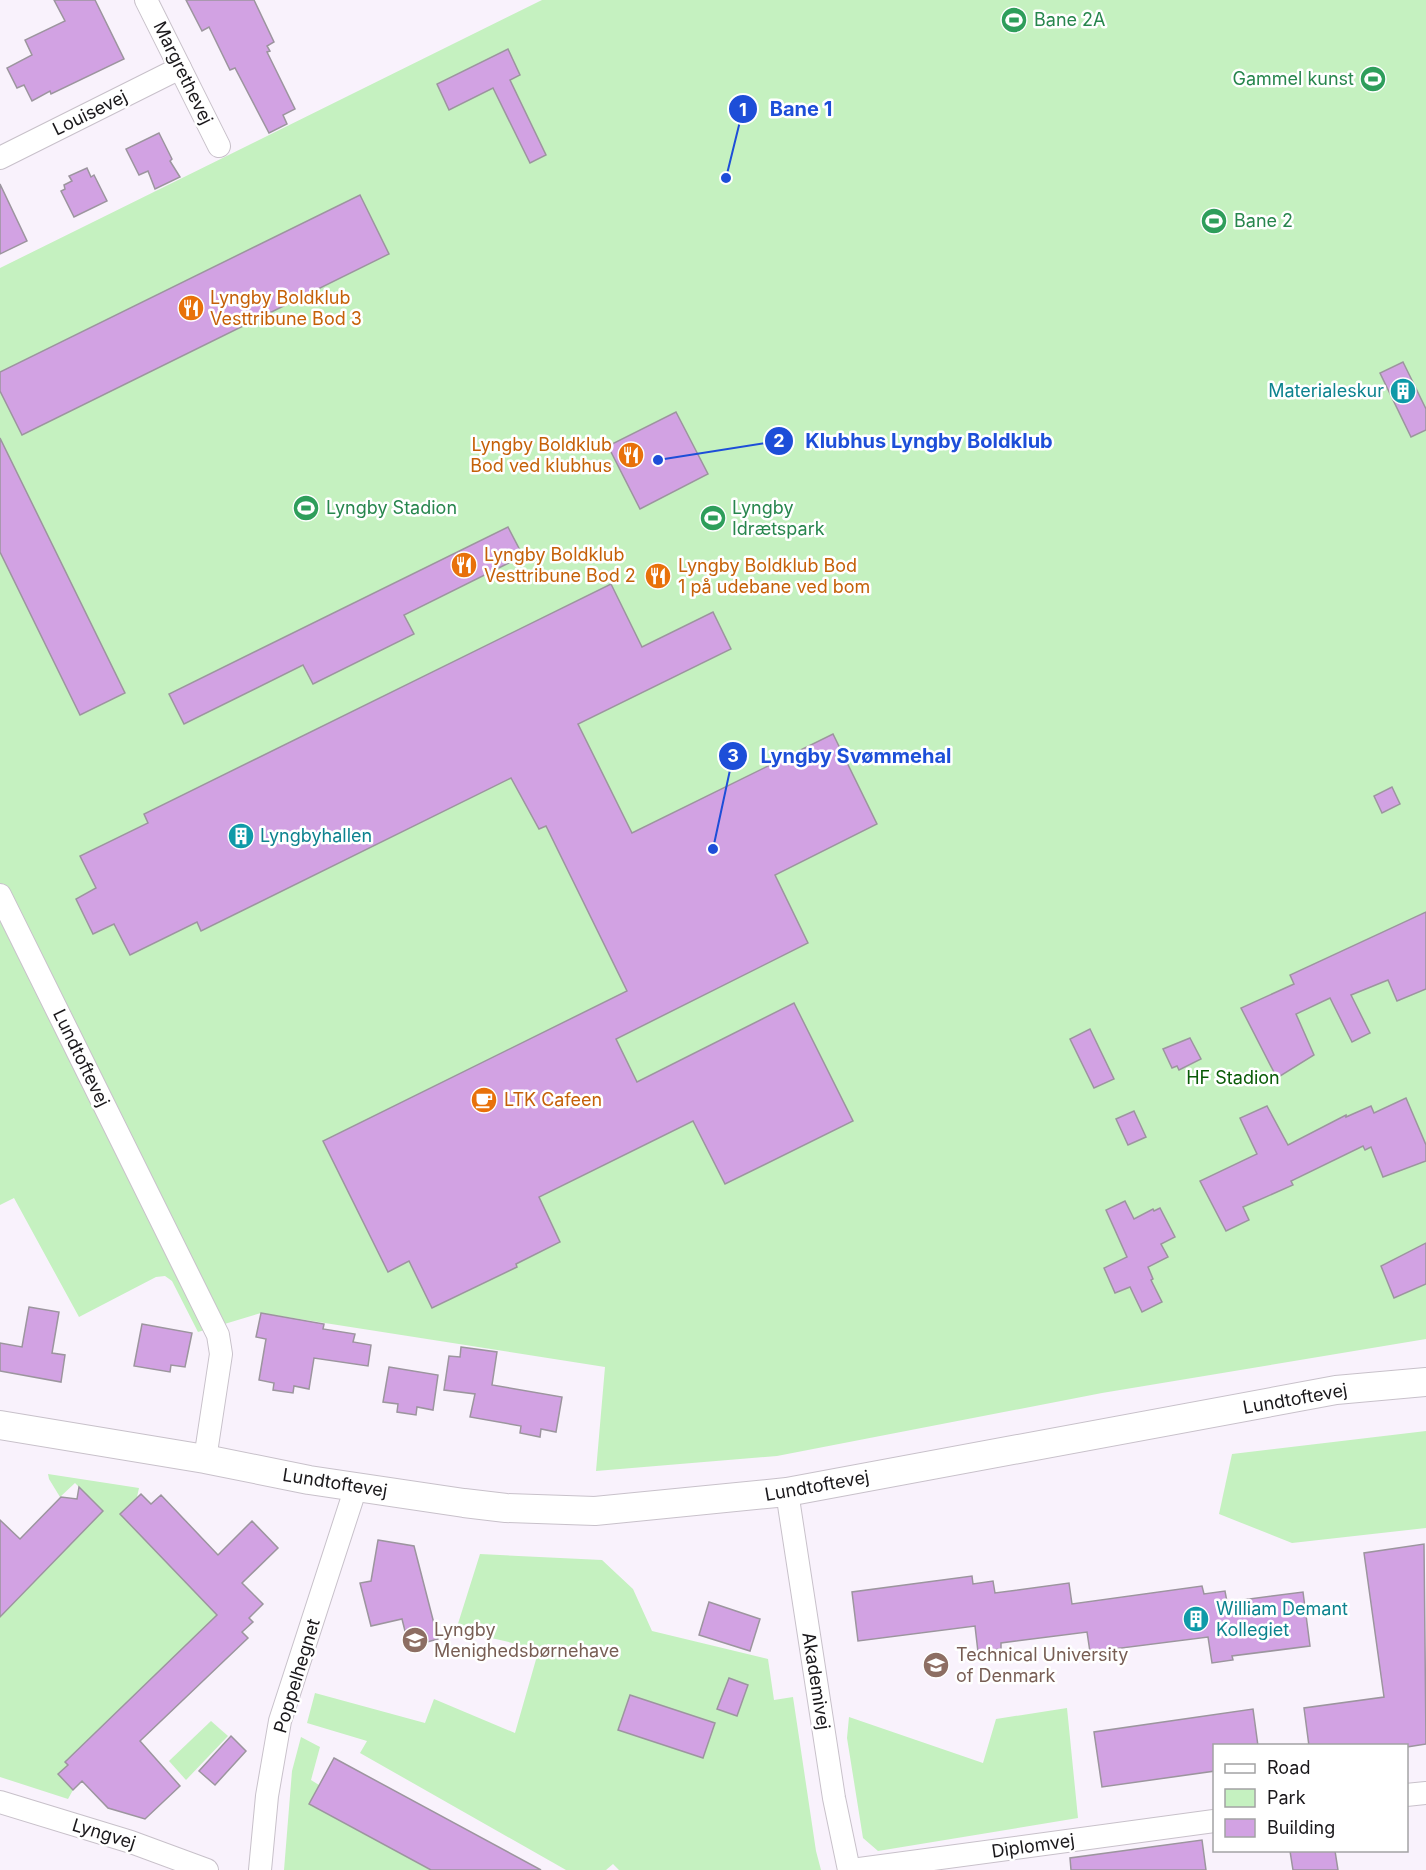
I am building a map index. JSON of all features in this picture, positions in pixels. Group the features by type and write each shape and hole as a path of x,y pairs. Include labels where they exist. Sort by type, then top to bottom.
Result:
{"street":[{"name":"Margrethevej","path":"146,0 219,146"},
{"name":"Louisevej","path":"0,158 180,68"},
{"name":"Lundtoftevej","path":"0,895 9,935 218,1335 221,1354 205,1459"},
{"name":"Lundtoftevej","path":"0,1425 356,1487 496,1507 595,1511 787,1492 1336,1390 1426,1382"},
{"name":"Poppelhegnet","path":"260,1870 267,1796 280,1721 356,1487"},
{"name":"Akademivej","path":"787,1492 834,1798 851,1870"},
{"path":"1408,1795 1426,1793"},
{"name":"Lyngvej","path":"0,1802 130,1842 207,1870"},
{"name":"Diplomvej","path":"851,1870 1213,1821"}],"green space":[{"name":"Lyngby Idrætspark","path":"542,0 1426,0 1426,1339 1102,1393 777,1456 596,1471 605,1367 261,1313 198,1332 172,1281 165,1276 156,1277 79,1317 14,1198 0,1205 0,268"},
{"path":"1426,1431 1426,1528 1292,1543 1219,1514 1232,1454"},
{"path":"48,1474 139,1488 137,1497 124,1511 217,1615 65,1762 68,1765 58,1774 73,1790 68,1799 0,1777 0,1617 103,1511 75,1483 60,1497"},
{"path":"480,1554 602,1560 633,1589 652,1631 768,1659 774,1700 793,1697 816,1851 821,1870 619,1870 613,1864 606,1870 566,1870 360,1753 367,1741 307,1723 315,1693 425,1723 434,1699 515,1733 539,1649 456,1630"},
{"path":"1067,1708 1078,1818 878,1851 863,1838 847,1738 849,1717 983,1763 996,1719"},
{"path":"211,1721 228,1736 186,1780 169,1761"},
{"path":"301,1737 320,1747 311,1780 319,1785 309,1804 431,1870 284,1870 292,1771"}],"building":[{"path":"54,0 95,0 124,59 32,101 24,85 17,88 7,68 32,55 25,40 65,21"},
{"path":"186,0 254,0 274,42 267,46 270,51 267,52 295,109 283,115 287,124 269,133 235,68 230,70 209,27 202,31"},
{"path":"508,49 520,75 510,80 546,155 530,163 493,88 449,110 437,84"},
{"path":"159,133 172,159 170,161 180,177 155,189 148,171 139,175 126,149"},
{"path":"87,168 91,177 94,175 107,201 74,217 61,191 65,189 64,185 72,181 69,176"},
{"path":"0,184 27,241 0,254"},
{"path":"360,195 389,254 22,435 0,391 0,372"},
{"name":"Materialeskur","path":"1403,362 1426,409 1426,430 1411,437 1380,373"},
{"path":"676,412 708,474 640,509 608,446"},
{"path":"0,438 125,693 80,715 0,552"},
{"path":"508,527 523,556 404,615 414,634 313,684 303,665 184,724 169,694"},
{"path":"611,584 642,647 713,612 731,649 578,724 632,833 833,734 877,824 775,875 808,943 616,1039 637,1082 794,1003 853,1121 725,1184 693,1121 539,1197 560,1242 516,1264 517,1267 432,1308 409,1261 388,1272 323,1141 627,991 546,826 539,829 511,778 201,931 197,922 130,955 114,924 93,934 76,899 96,888 80,856 148,823 144,814"},
{"path":"1392,787 1400,804 1382,813 1374,796"},
{"path":"1426,912 1426,989 1397,1001 1388,980 1351,995 1370,1033 1352,1042 1330,998 1296,1014 1314,1055 1277,1078 1241,1008 1294,984 1290,975"},
{"path":"1090,1029 1114,1079 1094,1088 1070,1039"},
{"path":"1190,1038 1201,1059 1179,1070 1177,1066 1172,1068 1163,1049"},
{"path":"1406,1098 1426,1145 1426,1161 1383,1177 1371,1147 1365,1150 1363,1146 1291,1181 1293,1185 1243,1207 1249,1220 1226,1231 1200,1181 1257,1154 1240,1118 1267,1106 1288,1145 1346,1115 1346,1117 1371,1106 1374,1113"},
{"path":"1134,1111 1146,1137 1128,1145 1116,1119"},
{"path":"1125,1201 1134,1219 1153,1209 1154,1211 1160,1208 1175,1237 1161,1244 1168,1257 1148,1267 1153,1279 1151,1280 1162,1302 1142,1312 1130,1287 1115,1293 1104,1268 1127,1257 1106,1210"},
{"path":"1426,1243 1426,1284 1394,1298 1381,1266"},
{"path":"29,1307 59,1312 52,1353 65,1355 61,1382 0,1371 0,1343 22,1347"},
{"path":"261,1313 324,1324 323,1329 355,1334 353,1342 371,1345 368,1366 314,1358 309,1389 294,1386 293,1393 273,1390 274,1383 259,1380 266,1339 256,1337"},
{"path":"142,1324 192,1333 185,1367 171,1365 170,1372 134,1366"},
{"path":"461,1347 497,1352 492,1385 562,1397 556,1432 541,1429 540,1437 520,1433 521,1426 470,1417 475,1394 444,1390 449,1356 460,1357"},
{"path":"389,1367 438,1375 433,1410 417,1407 416,1415 397,1412 398,1404 383,1402"},
{"path":"79,1487 103,1511 0,1617 0,1520 20,1539 61,1497 77,1499"},
{"path":"141,1494 151,1504 161,1495 218,1555 252,1521 278,1548 242,1583 263,1604 249,1618 253,1622 242,1632 248,1638 140,1741 180,1786 145,1819 108,1808 82,1781 73,1790 58,1774 68,1765 65,1762 217,1615 120,1514"},
{"path":"378,1540 414,1546 438,1639 409,1647 402,1619 371,1626 360,1583 371,1581"},
{"path":"1424,1544 1426,1744 1408,1747 1408,1744 1309,1744 1304,1708 1384,1697 1364,1553"},
{"path":"972,1576 973,1584 993,1581 995,1593 1069,1583 1072,1604 1202,1586 1204,1594 1225,1591 1227,1602 1303,1592 1310,1646 1232,1656 1233,1660 1212,1663 1208,1637 1090,1652 1087,1632 1001,1643 1001,1649 978,1652 975,1626 858,1641 852,1592"},
{"path":"709,1602 760,1619 750,1651 699,1635"},
{"path":"729,1678 748,1685 737,1716 717,1709"},
{"path":"630,1695 715,1723 703,1758 618,1730"},
{"path":"1253,1709 1258,1744 1213,1744 1213,1771 1102,1787 1094,1732"},
{"path":"231,1736 246,1751 215,1785 199,1771"},
{"path":"334,1758 541,1870 431,1870 309,1804"},
{"path":"1202,1840 1206,1870 1071,1870 1070,1858"},
{"path":"1290,1852 1335,1852 1338,1870 1293,1870"}],"place":[{"name":"Bane 2A","path":"1014,20"},
{"name":"Gammel kunst","path":"1373,79"},
{"name":"Bane 1","path":"726,178"},
{"name":"Bane 2","path":"1214,221"},
{"name":"Lyngby Boldklub Vesttribune Bod 3","path":"191,308"},
{"name":"Materialeskur","path":"1403,391"},
{"name":"Lyngby Boldklub Bod ved klubhus","path":"631,455"},
{"name":"Klubhus Lyngby Boldklub","path":"658,460"},
{"name":"Lyngby Stadion","path":"306,508"},
{"name":"Lyngby Idrætspark","path":"713,518"},
{"name":"Lyngby Boldklub Vesttribune Bod 2","path":"464,565"},
{"name":"Lyngby Boldklub Bod 1 på udebane ved bom","path":"658,576"},
{"name":"Lyngbyhallen","path":"241,836"},
{"name":"Lyngby Svømmehal","path":"713,849"},
{"name":"LTK Cafeen","path":"484,1100"},
{"name":"William Demant Kollegiet","path":"1196,1619"},
{"name":"Lyngby Menighedsbørnehave","path":"415,1640"},
{"name":"Technical University of Denmark","path":"936,1665"}],"park label":[{"name":"HF Stadion","path":"1233,1078"}]}
